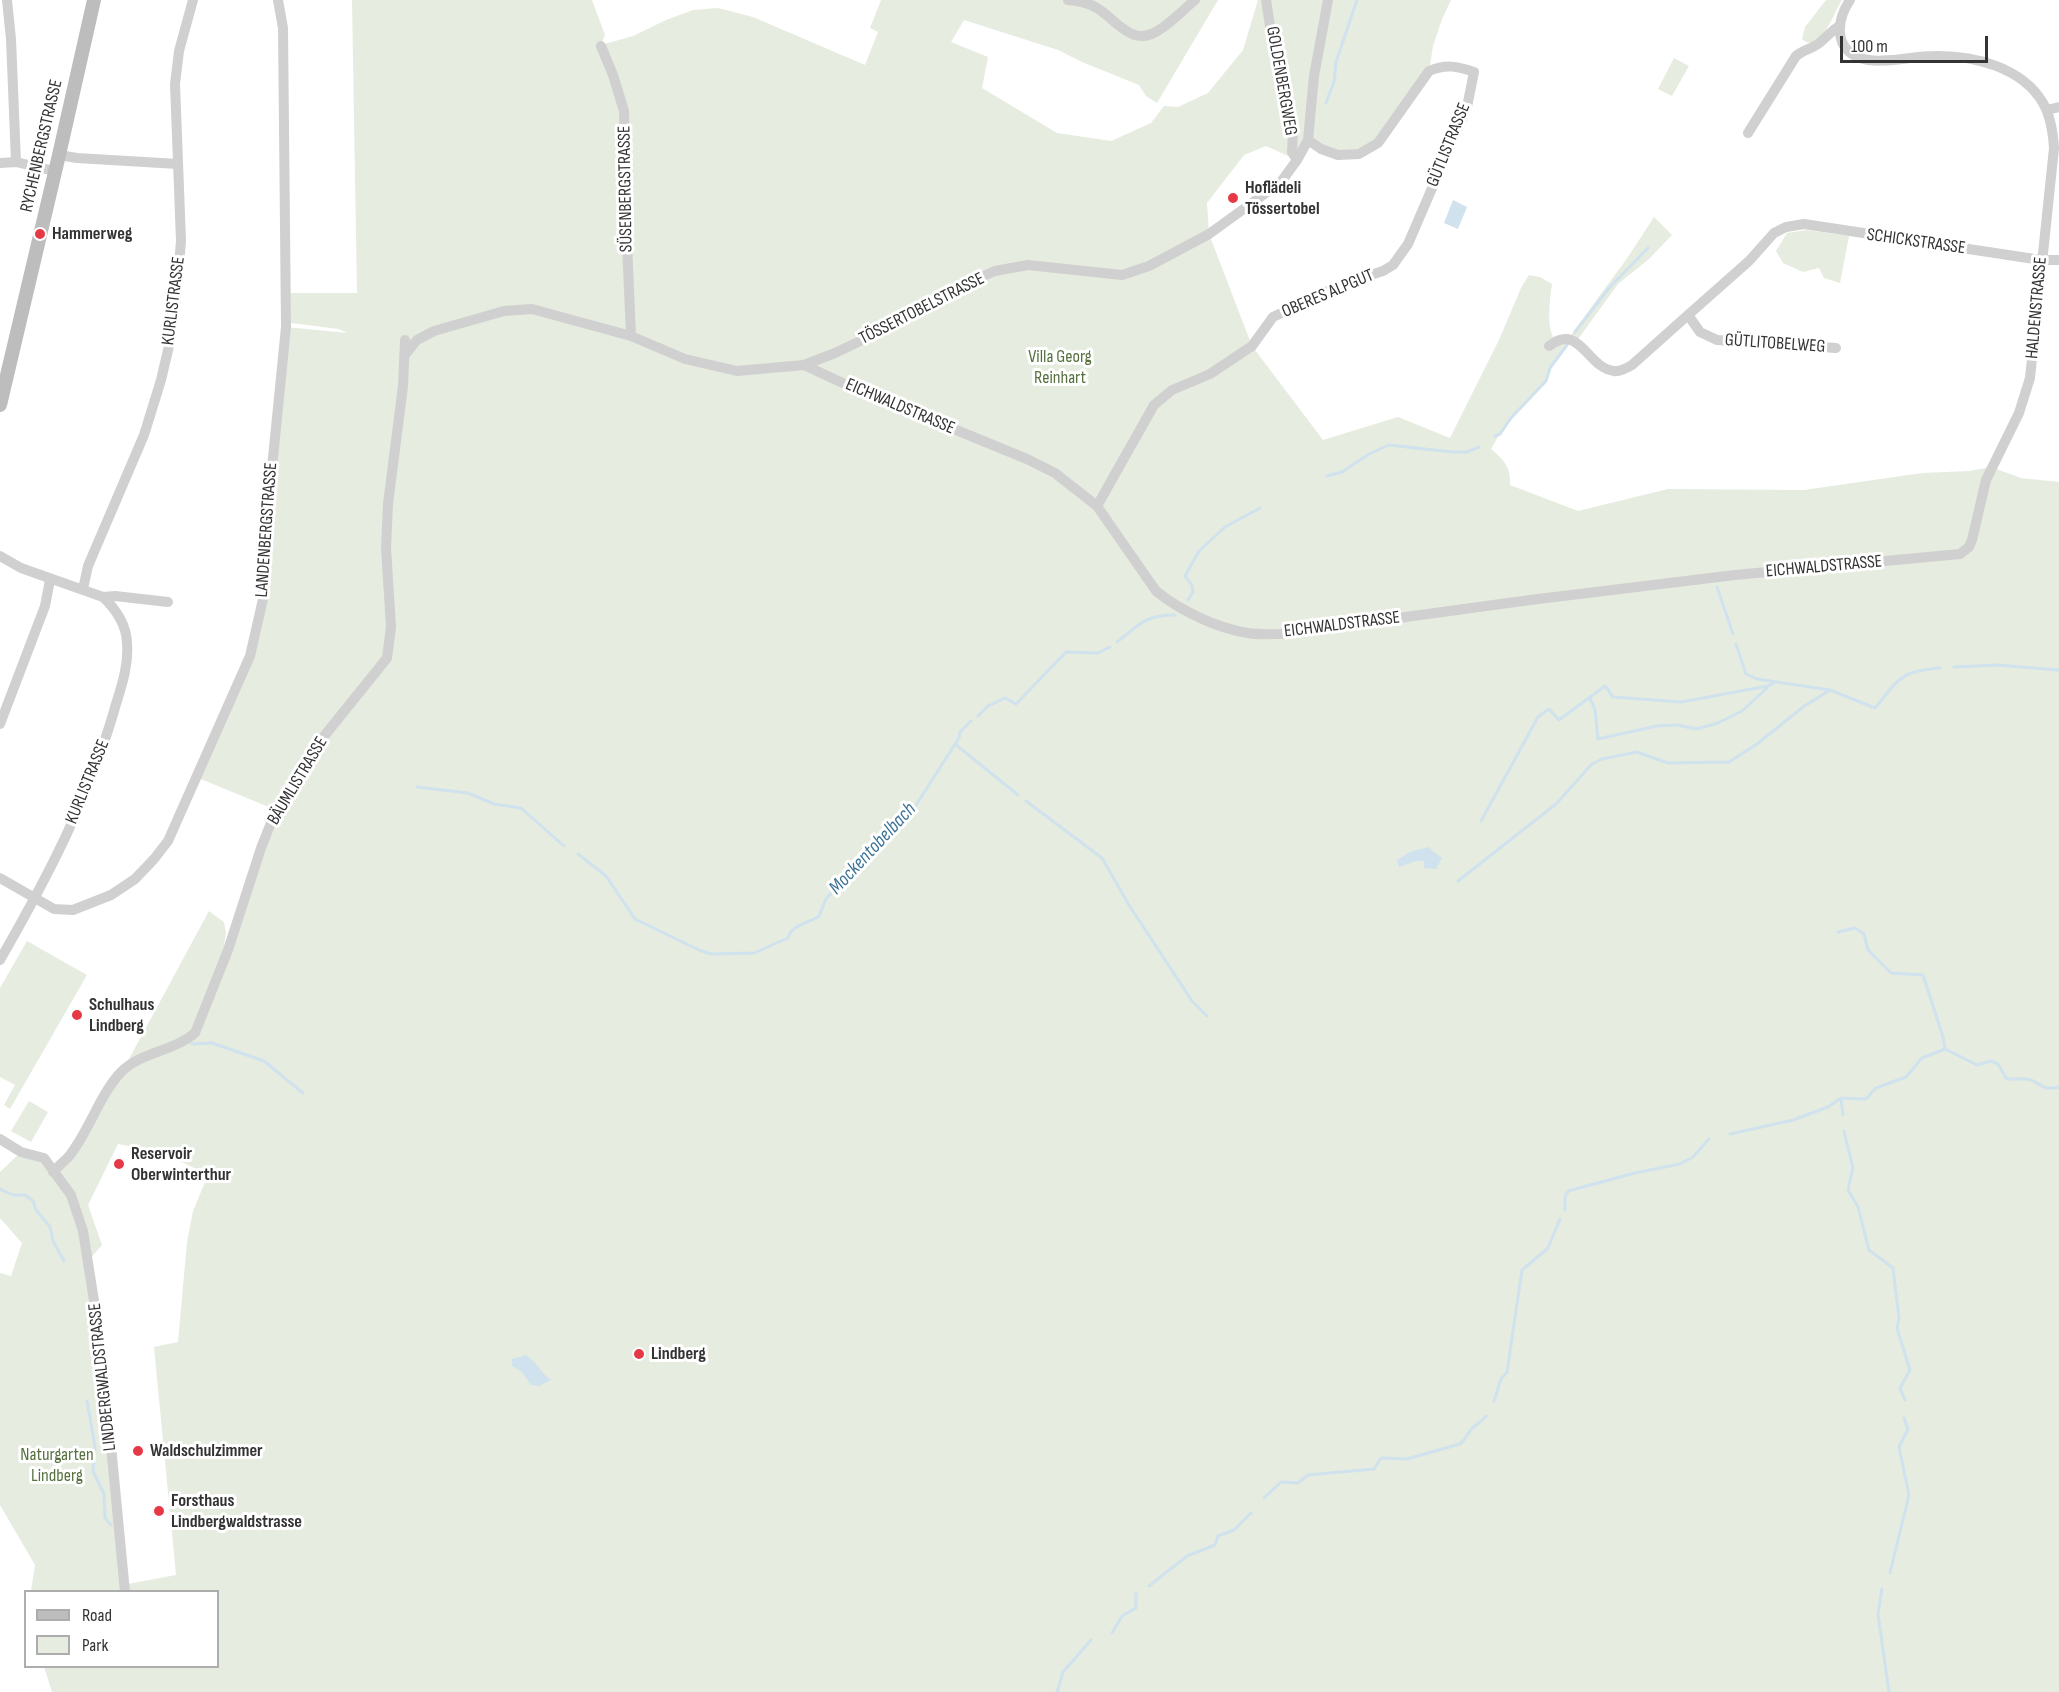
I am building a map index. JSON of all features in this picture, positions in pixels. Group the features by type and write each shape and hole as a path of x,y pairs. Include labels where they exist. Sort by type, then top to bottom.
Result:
{"street":[{"path":"7,0 11,39 16,162"},
{"name":"RYCHENBERGSTRASSE","path":"0,405 93,0"},
{"name":"KURLISTRASSE","path":"83,589 88,566 144,435 164,369 175,311 180,265 181,217 174,101 175,75 179,51 194,0"},
{"name":"LANDENBERGSTRASSE","path":"0,878 54,909 73,910 111,895 135,879 168,841 250,656 263,599 268,508 286,327 283,28 278,0"},
{"path":"1068,0 1086,3 1097,8 1122,29 1133,35 1146,36 1158,31 1195,0"},
{"name":"GOLDENBERGWEG","path":"1266,0 1280,84 1293,133 1292,152 1297,160"},
{"name":"TÖSSERTOBELSTRASSE","path":"405,355 417,340 434,331 504,311 532,309 631,336 685,359 737,371 804,365 898,323 949,291 995,271 1028,265 1122,275 1149,266 1209,234 1281,182 1297,160 1308,140 1314,76 1328,0"},
{"path":"1748,133 1796,56 1818,45 1828,33 1838,27 1850,0"},
{"name":"HALDENSTRASSE","path":"1838,27 1847,49 1859,58 1875,60 1956,56 1992,64 2011,74 2039,97 2047,110 2052,126 2054,148 2033,355 2025,397 1991,467 1972,540 1964,552"},
{"name":"SÜSENBERGSTRASSE","path":"601,46 614,75 624,111 631,336"},
{"name":"GÜTLISTRASSE","path":"1308,140 1321,149 1338,155 1359,154 1378,143 1430,71 1443,66 1457,66 1474,72 1467,107 1408,244 1393,264 1383,271"},
{"path":"2047,110 2059,107"},
{"path":"59,155 178,164"},
{"path":"0,163 16,162 54,171"},
{"name":"SCHICKSTRASSE","path":"1688,315 1749,261 1774,234 1786,227 1804,224 2042,260 2059,260"},
{"name":"OBERES ALPGUT","path":"1097,506 1154,405 1172,390 1210,374 1252,346 1273,317 1340,285 1383,271"},
{"path":"1549,346 1556,341 1568,339 1581,346 1598,364 1613,371 1622,370 1632,366 1688,315"},
{"name":"GÜTLITOBELWEG","path":"1688,315 1700,332 1717,340 1836,348"},
{"name":"BÄUMLISTRASSE","path":"53,1172 70,1155 108,1089 123,1070 148,1056 185,1041 195,1033 228,950 261,848 276,810 317,745 387,658 391,627 386,548 388,504 403,386 405,340"},
{"name":"EICHWALDSTRASSE","path":"804,365 1046,468 1097,506 1156,591 1168,601 1208,621 1248,633 1281,634 1735,575 1964,552"},
{"path":"0,556 50,580 103,597 115,596 168,602"},
{"path":"0,724 45,606 50,580"},
{"name":"KURLISTRASSE","path":"0,960 36,897 93,776 122,682 128,642 119,617 112,605 103,597"},
{"path":"0,1139 21,1152 44,1158 53,1172"},
{"name":"LINDBERGWALDSTRASSE","path":"53,1172 71,1195 83,1231 89,1260 102,1352 125,1590"}],"green space":[{"name":"Lindberg","path":"352,0 592,0 605,35 601,45 633,36 693,10 718,8 753,17 865,65 878,32 870,28 881,0 1218,0 1157,103 1146,96 1139,85 1058,50 964,20 951,42 988,57 982,88 1057,133 1111,141 1151,123 1164,106 1178,107 1208,93 1243,50 1258,0 1451,0 1433,46 1429,71 1378,143 1338,155 1309,140 1297,160 1266,146 1244,155 1207,203 1209,234 1252,346 1323,440 1398,417 1450,438 1529,275 1540,277 1552,284 1549,314 1551,331 1557,342 1567,345 1550,368 1546,381 1504,426 1491,449 1506,464 1510,485 1578,511 1668,489 1804,490 1922,473 1969,471 1991,467 2021,478 2059,482 2059,1692 52,1692 44,1668 219,1668 219,1590 128,1590 128,1584 176,1575 154,1347 178,1342 187,1242 193,1211 208,1175 164,1153 118,1144 88,1205 102,1245 89,1260 123,1590 31,1590 35,1565 0,1505 0,1273 11,1276 22,1243 0,1218 0,1172 21,1152 44,1158 53,1171 123,1070 209,911 224,922 226,933 224,945 227,949 276,810 196,777 250,656 261,612 286,327 347,333 339,329 291,323 290,293 357,293"},
{"path":"1826,0 1842,0 1821,37 1809,43 1802,39 1805,27"},
{"path":"1674,58 1689,66 1672,96 1658,89"},
{"path":"1654,217 1672,235 1649,259 1618,284 1576,342 1568,339 1628,257"},
{"path":"1807,230 1849,236 1840,283 1824,278 1819,268 1803,272 1783,263 1776,251 1787,233"},
{"path":"27,941 87,975 10,1109 4,1105 15,1085 0,1077 0,988"},
{"path":"29,1101 48,1112 31,1142 11,1131"}],"water":[{"path":"1453,200 1467,207 1458,229 1444,223"},
{"path":"1428,847 1442,858 1436,869 1424,868 1424,861 1416,861 1399,867 1397,860 1410,852"},
{"path":"526,1355 551,1380 539,1386 531,1385 522,1372 512,1366 512,1359"}],"waterway":[{"path":"1326,103 1334,82 1336,62 1357,0"},
{"path":"1575,332 1609,288 1648,248"},
{"path":"1495,436 1500,434 1511,418 1546,381 1550,368 1567,345"},
{"name":"Mockentobelbach","path":"1327,476 1342,472 1369,454 1389,445 1452,452 1467,452 1479,447"},
{"name":"Mockentobelbach","path":"1188,600 1193,592 1192,585 1185,576 1199,551 1225,527 1260,508"},
{"path":"1717,587 1733,634"},
{"name":"Mockentobelbach","path":"1117,642 1150,619 1175,615"},
{"path":"1736,644 1746,674 1757,679 1830,690 1875,708 1896,683 1908,674 1940,668"},
{"name":"Mockentobelbach","path":"978,716 988,706 1005,698 1016,704 1066,652 1098,653 1110,647"},
{"path":"1954,667 1997,665 2059,670"},
{"path":"1481,821 1538,717 1549,709 1559,720 1605,686 1613,697 1681,702 1768,686 1776,682"},
{"path":"1590,698 1595,710 1598,739 1657,726 1678,725 1696,729 1718,723 1742,711 1767,688"},
{"path":"1458,881 1556,804 1592,764 1602,759 1637,752 1668,763 1729,762 1757,744 1803,707 1830,690"},
{"name":"Mockentobelbach","path":"578,854 606,876 635,919 711,954 754,953 788,938 797,927 819,916 826,899 871,849 909,816 959,738 960,732 971,721"},
{"path":"955,744 1018,795"},
{"path":"417,787 468,793 494,804 521,808 564,846"},
{"path":"1026,801 1102,858 1129,905 1192,1001 1207,1016"},
{"path":"1838,932 1855,928 1864,934 1868,950 1891,973 1923,975 1945,1049"},
{"path":"192,1044 212,1043 264,1061 303,1093"},
{"path":"1730,1134 1793,1120 1828,1107 1841,1098 1866,1099 1876,1088 1906,1077 1922,1058 1945,1049 1977,1065 1991,1061 1998,1064 2006,1078 2031,1080 2047,1088 2059,1087"},
{"path":"1841,1098 1843,1115"},
{"path":"1844,1131 1853,1168 1848,1190 1858,1207 1869,1250 1893,1268 1899,1318 1897,1328 1910,1370 1900,1388 1905,1400"},
{"path":"1692,1158 1709,1139"},
{"path":"1565,1210 1565,1197 1568,1191 1680,1164 1689,1159"},
{"path":"0,1189 13,1195 25,1195 33,1201 36,1210 50,1227 53,1241 64,1261"},
{"path":"1494,1401 1501,1379 1507,1372 1522,1270 1548,1248 1560,1219"},
{"path":"87,1401 95,1446 93,1471 104,1494 105,1518 111,1525"},
{"path":"1264,1498 1281,1482 1298,1483 1308,1475 1374,1469 1381,1458 1407,1459 1460,1444 1486,1416"},
{"path":"1890,1573 1909,1495 1899,1447 1908,1429 1904,1418"},
{"path":"1149,1586 1187,1556 1215,1545 1218,1536 1234,1530 1251,1513"},
{"path":"1882,1589 1878,1614 1889,1692"},
{"path":"1112,1633 1122,1616 1136,1608 1136,1593"},
{"path":"1057,1692 1063,1672 1091,1640"}],"place":[{"name":"Hoflädeli Tössertobel","path":"1233,198"},
{"name":"Hammerweg","path":"40,234"},
{"name":"Schulhaus Lindberg","path":"77,1015"},
{"name":"Reservoir Oberwinterthur","path":"119,1164"},
{"name":"Lindberg","path":"639,1354"},
{"name":"Waldschulzimmer","path":"138,1451"},
{"name":"Forsthaus Lindbergwaldstrasse","path":"159,1511"}],"park label":[{"name":"Villa Georg Reinhart","path":"1060,367"},
{"name":"Naturgarten Lindberg","path":"57,1465"}]}
